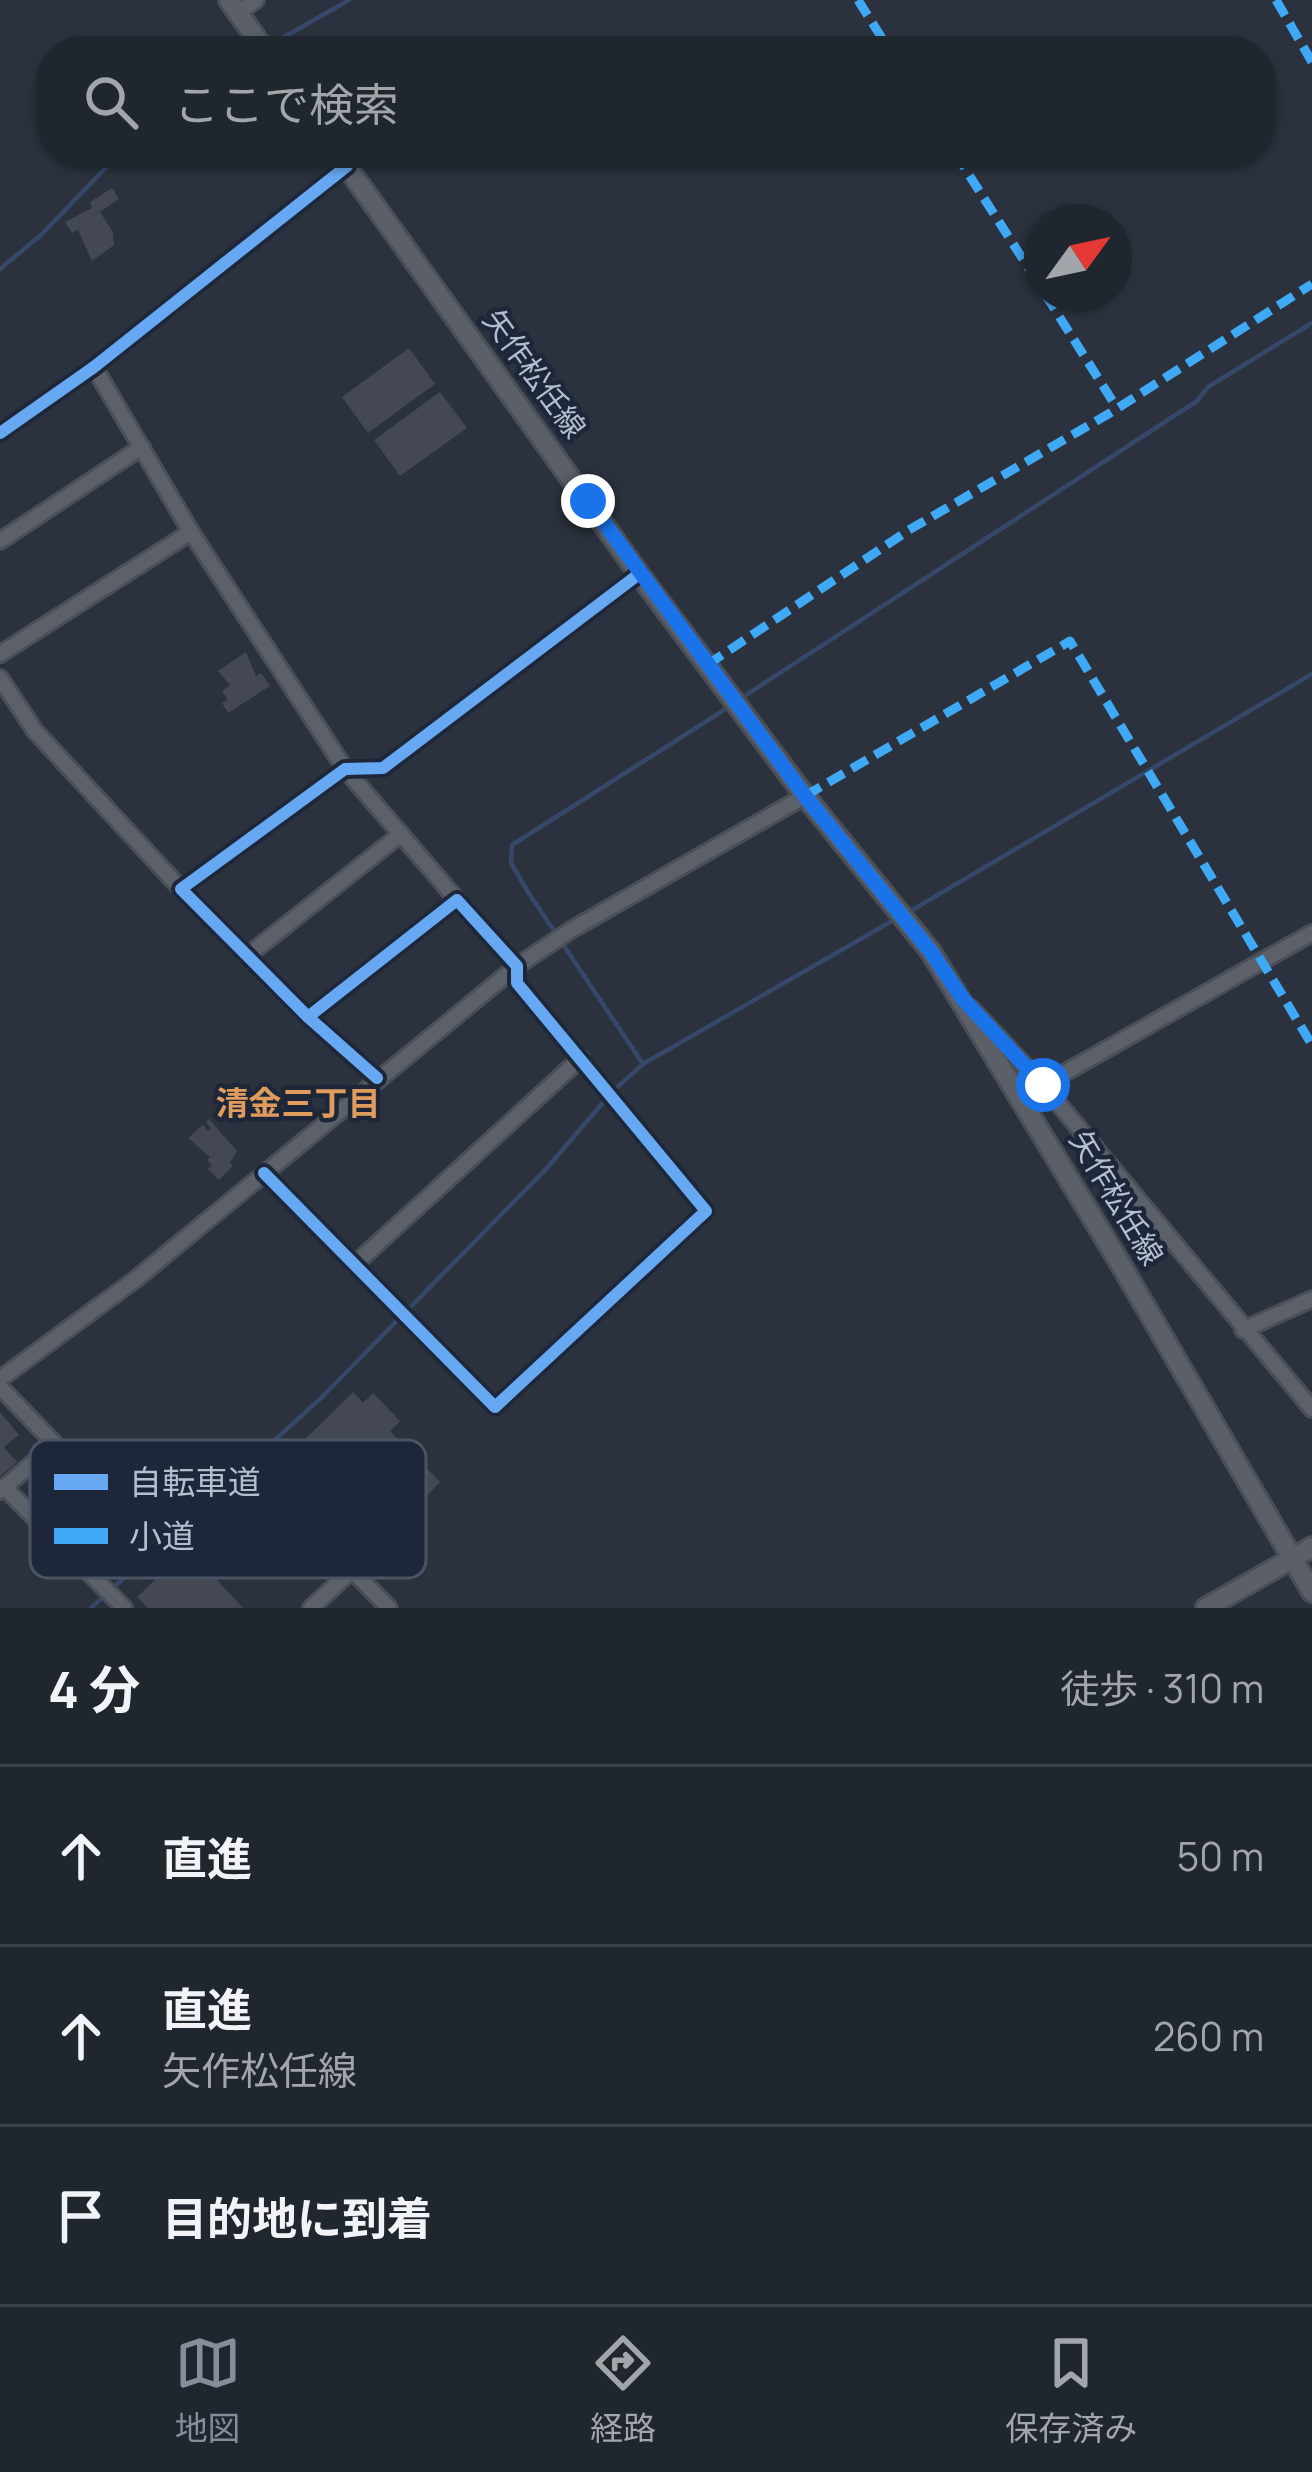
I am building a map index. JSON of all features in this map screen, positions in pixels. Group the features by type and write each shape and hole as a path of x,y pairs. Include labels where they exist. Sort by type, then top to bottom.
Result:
{"main road":[{"path":"233,6 254,36"},
{"name":"矢作松任線","path":"348,168 639,574 963,999 1312,1592"},
{"path":"1206,1608 1312,1547"}],"street":[{"path":"233,6 256,0"},
{"path":"0,434 94,368 332,168"},
{"path":"94,368 191,532 345,769 517,966 517,982 706,1211 495,1407 264,1173"},
{"path":"0,541 142,447"},
{"path":"0,654 191,532"},
{"path":"181,889 345,769 383,768 639,574"},
{"path":"0,678 35,730 181,889 308,1017 377,1078"},
{"path":"51,1440 0,1383 136,1279 517,966 805,796"},
{"path":"247,956 400,834"},
{"path":"308,1017 457,901"},
{"path":"1043,1085 1312,933"},
{"path":"963,999 1043,1085 1312,1409"},
{"path":"354,1265 580,1058"},
{"path":"1243,1330 1312,1299"},
{"path":"30,1465 2,1489 30,1516"},
{"path":"94,1578 119,1604"},
{"path":"311,1608 343,1578"},
{"path":"360,1578 389,1608"}],"building":[{"path":"112,188 119,199 100,212 113,232 114,245 92,261 78,230 72,233 65,222 92,208 90,202"},
{"path":"409,348 435,384 368,433 342,397"},
{"path":"440,392 467,428 400,476 374,440"},
{"path":"246,652 256,676 261,673 270,686 228,713 222,691 230,685 218,671"},
{"path":"209,1119 237,1151 230,1163 233,1166 219,1180 208,1169 210,1157 188,1138 203,1125 208,1131"},
{"path":"353,1392 363,1403 373,1393 400,1421 390,1431 399,1440 304,1440"},
{"path":"0,1412 19,1435 4,1447 17,1462 0,1476"},
{"path":"426,1468 440,1482 426,1497"},
{"path":"157,1578 216,1578 243,1608 148,1608 137,1597"}],"waterway":[{"path":"286,36 349,0"},
{"path":"0,269 41,235 106,168"},
{"path":"743,697 1197,401 1208,387 1312,323"},
{"path":"914,909 1312,674"},
{"path":"643,1064 528,892 511,863 512,845 724,710"},
{"path":"275,1440 547,1168 612,1092 643,1064 892,921"},
{"path":"91,1608 124,1578"}],"marked path":[{"path":"858,0 881,36"},
{"path":"1276,0 1312,62"},
{"path":"965,168 1024,261"},
{"path":"707,665 909,530 1110,413 1312,284"},
{"path":"1056,312 1117,408"},
{"path":"805,796 1070,641 1312,1045"}],"cycle path":[{"path":"0,433 94,367 344,168"},
{"path":"377,1078 308,1017 181,889 345,769 383,768 639,574"},
{"path":"264,1173 495,1407 706,1211 517,983 517,966 457,900 308,1017"}],"district":[{"name":"清金三丁目","path":"298,1103"}],"route":[{"path":"588,501 805,796 931,952 963,999 1043,1085"}]}
